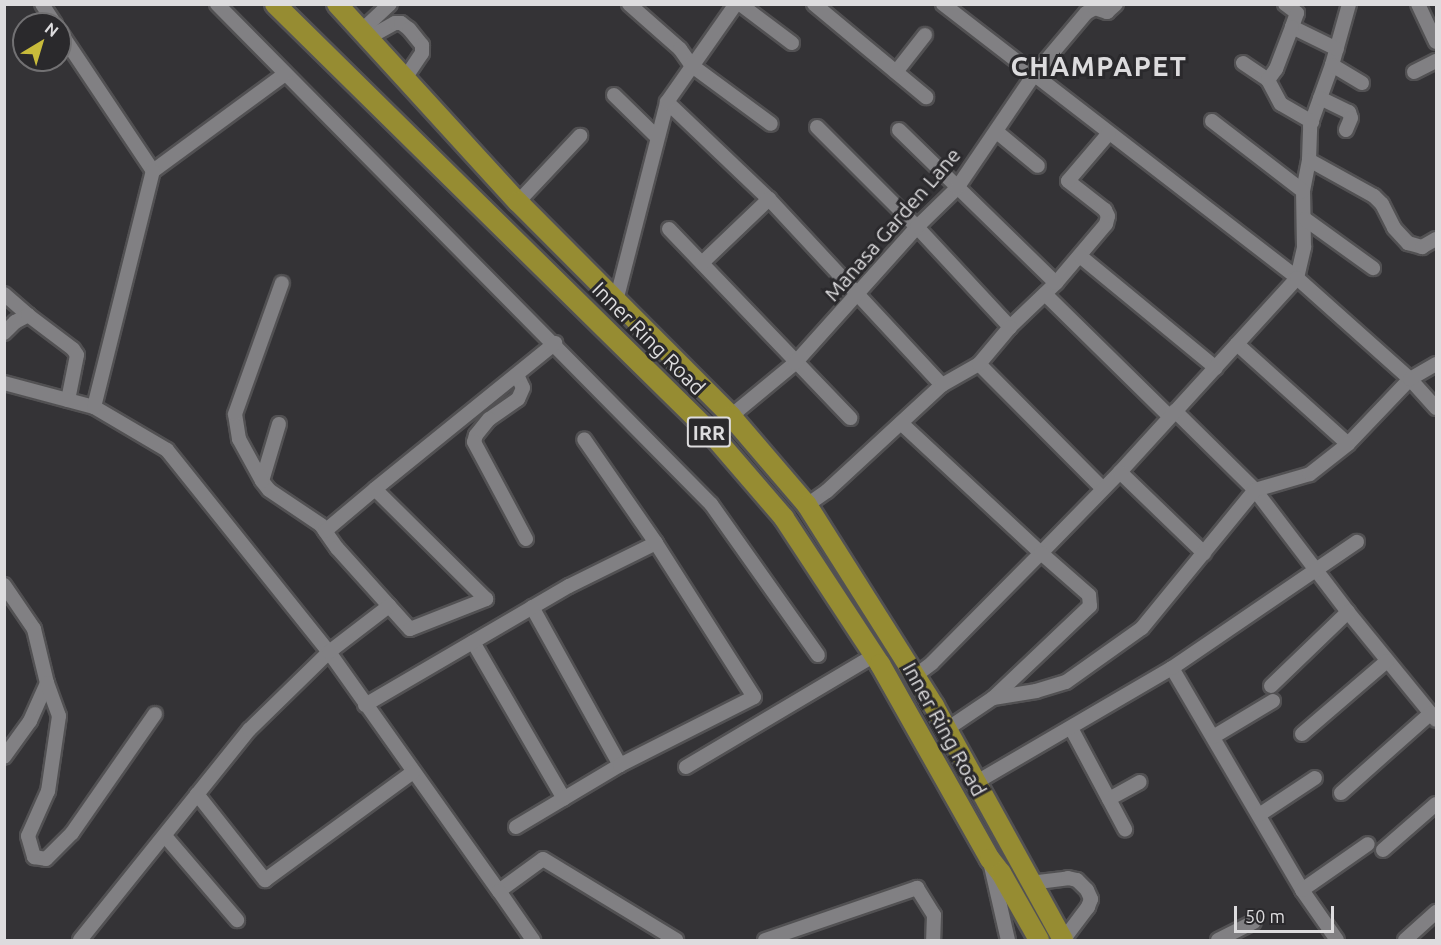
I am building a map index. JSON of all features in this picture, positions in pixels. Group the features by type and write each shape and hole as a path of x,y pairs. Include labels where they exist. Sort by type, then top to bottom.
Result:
{"highway":[{"name":"Inner Ring Road","path":"275,4 711,434 784,518 875,655 990,859 1001,873 1039,940"},
{"name":"Inner Ring Road","path":"337,4 518,202 731,416 807,505 947,729 1063,940"}],"street":[{"path":"217,4 711,504 818,655"},
{"path":"365,34 390,4"},
{"path":"630,4 680,49 692,65 771,124"},
{"path":"616,301 667,102 692,65 738,4 792,43"},
{"path":"814,4 926,97"},
{"path":"943,4 1033,76 1297,278 1410,379 1437,408"},
{"name":"Manasa Garden Lane","path":"731,416 795,363 858,296 917,227 957,188 1033,76 1086,13 1094,6 1107,12 1116,4"},
{"path":"1268,80 1276,69 1296,13 1285,4"},
{"path":"1418,4 1437,42"},
{"path":"915,676 932,663 1120,472 1297,278 1304,247 1303,192 1309,160 1311,122 1332,65 1345,6"},
{"path":"365,34 394,23 401,23 409,29 422,45 422,53 406,77"},
{"path":"1292,27 1336,49"},
{"path":"896,72 925,35"},
{"path":"72,50 153,171"},
{"path":"1414,72 1437,61"},
{"path":"1243,63 1268,80 1281,104 1311,122"},
{"path":"1332,65 1362,83"},
{"path":"94,407 153,171 285,74"},
{"path":"614,95 657,137"},
{"path":"1320,98 1349,112 1351,118 1346,130"},
{"path":"667,102 769,199 942,385"},
{"path":"1212,121 1303,192"},
{"path":"817,127 917,227 1010,327"},
{"path":"899,130 1056,283"},
{"path":"997,132 1038,166"},
{"path":"807,505 826,491 942,385 979,364 1010,327 1056,283 1106,224 1108,216 1105,210 1068,181 1109,133"},
{"path":"518,202 580,136"},
{"path":"1309,160 1374,196 1382,204 1394,228 1408,243 1422,247 1437,239"},
{"path":"702,263 769,199"},
{"path":"1305,219 1372,268"},
{"path":"669,229 850,418"},
{"path":"1080,256 1216,368"},
{"path":"282,284 235,414 239,439 262,481 269,490 321,525 410,629 486,599 375,489"},
{"path":"4,294 73,349 77,355 68,400"},
{"path":"1045,294 1255,490 1318,569 1348,612 1434,716 1341,793"},
{"path":"4,333 15,322 28,315"},
{"path":"325,531 555,344"},
{"path":"1237,344 1348,444"},
{"path":"979,364 1103,489"},
{"path":"993,698 1035,691 1066,682 1142,628 1255,490 1310,474 1348,444 1410,379 1437,364"},
{"path":"517,375 523,388 521,394 501,413 489,419 476,435 474,442 526,539"},
{"path":"4,383 94,407 167,450 329,652 533,940"},
{"path":"901,423 1089,595 1090,606 993,698 947,729"},
{"path":"262,481 279,424"},
{"path":"516,827 620,765 754,697 656,543 584,439"},
{"path":"1120,472 1204,553"},
{"path":"975,783 1172,668 1358,542"},
{"path":"365,705 568,586 656,543"},
{"path":"4,585 34,629 47,683 59,716 48,791 28,836 34,856 46,859 72,833 155,714"},
{"path":"81,940 249,730 329,652 389,606"},
{"path":"532,607 620,765"},
{"path":"1271,686 1348,612"},
{"path":"473,642 564,799"},
{"path":"686,766 875,655"},
{"path":"1302,734 1387,661"},
{"path":"1172,668 1302,890 1337,940"},
{"path":"4,757 30,722 47,683"},
{"path":"1213,737 1273,701"},
{"path":"1071,728 1125,829"},
{"path":"197,794 265,880 413,772"},
{"path":"1258,815 1315,778"},
{"path":"1109,800 1140,782"},
{"path":"1383,850 1437,804"},
{"path":"165,836 237,920"},
{"path":"1302,890 1368,844"},
{"path":"990,859 1008,940"},
{"path":"499,891 543,860 676,940"},
{"path":"1030,883 1077,880 1087,890 1091,899 1088,907 1063,940"},
{"path":"765,940 917,888 934,915 933,940"},
{"path":"1405,940 1436,915"},
{"path":"1218,940 1254,922"}],"district":[{"name":"CHAMPAPET","path":"1099,67"}]}
